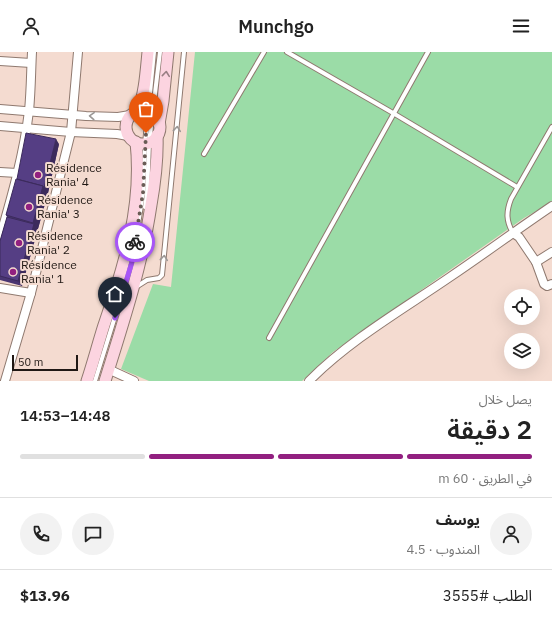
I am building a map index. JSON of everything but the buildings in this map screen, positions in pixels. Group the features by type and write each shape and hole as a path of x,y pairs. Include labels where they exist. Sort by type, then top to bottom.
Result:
{"main road":[{"path":"142,112 142,99 148,52"},
{"path":"86,381 116,290 132,227 138,180 138,158 143,140 159,128 168,52"},
{"path":"142,112 156,118 159,124"},
{"path":"104,381 133,292 151,209 157,159 143,140 126,125 142,112"}],"street":[{"path":"0,237 17,173 29,111 32,52"},
{"path":"5,381 31,293 71,132 78,52"},
{"path":"0,60 31,62"},
{"path":"0,109 118,117 142,112"},
{"path":"0,126 117,134 143,140"},
{"path":"0,172 17,173"},
{"path":"309,381 350,344 552,206"},
{"path":"513,233 519,237 536,262 544,284 547,286 552,284"},
{"path":"536,262 552,252"},
{"path":"0,288 31,293"},
{"path":"108,369 134,381"}],"lane":[{"path":"95,381 132,262 143,193 142,112 154,52"},
{"path":"142,112 160,52"},
{"path":"133,292 137,286 147,280 159,278 162,275 184,52"},
{"path":"204,154 264,52"},
{"path":"287,52 394,113 517,187"},
{"path":"269,338 428,52"},
{"path":"513,233 508,225 507,217 507,210 511,199 552,127"},
{"path":"99,381 136,264 147,195 143,140"}],"green space":[{"path":"195,52 552,52 552,202 524,218 333,352 302,381 149,381 121,369 153,284 171,287"}],"way so far":[{"path":"135,242 143,193 146,133"}],"place":[{"name":"Résidence Rania' 4","path":"38,175"},
{"name":"Résidence Rania' 3","path":"29,207"},
{"name":"Résidence Rania' 2","path":"19,243"},
{"name":"Résidence Rania' 1","path":"13,272"}],"route":[{"path":"115,318 132,262 135,242"}]}
